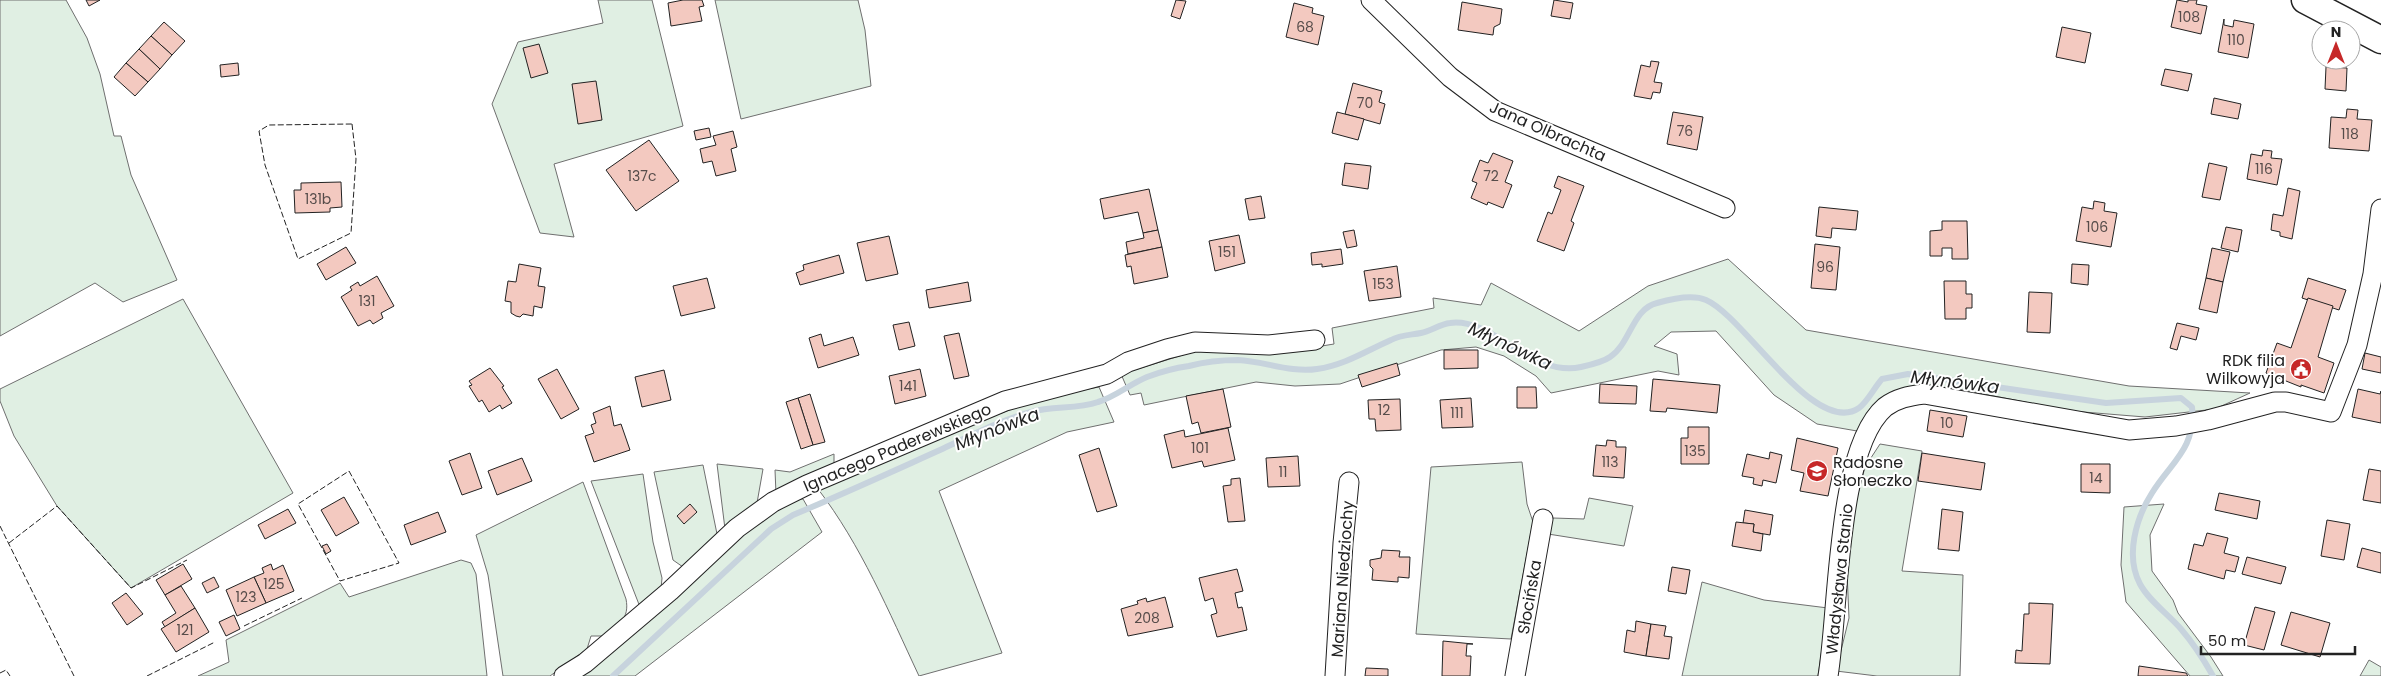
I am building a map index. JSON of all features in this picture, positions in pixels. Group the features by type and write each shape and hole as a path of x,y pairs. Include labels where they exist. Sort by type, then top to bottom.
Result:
{"street":[{"name":"Jana Olbrachta","path":"1371,0 1450,76 1495,111 1726,208"},
{"path":"2305,0 2381,40"},
{"name":"Władysława Stanio","path":"1828,676 1846,506 1857,457 1871,424 1885,408 1902,397 1924,394 2128,430 2176,426 2208,420 2275,402 2286,402 2331,412 2357,345 2373,274 2381,209"},
{"name":"Ignacego Paderewskiego","path":"564,676 585,663 656,603 737,528 773,502 807,485 1005,400 1107,374 1128,362 1167,349 1195,342 1269,345 1315,340"},
{"name":"Mariana Niedziochy","path":"1335,676 1349,482"},
{"name":"Słocińska","path":"1514,676 1543,519"}],"green space":[{"path":"0,0 66,0 87,38 100,74 114,136 121,136 131,175 177,280 123,302 95,283 0,336"},
{"path":"598,0 652,0 683,126 554,164 574,237 540,233 492,104 518,42 603,23"},
{"path":"715,0 858,0 865,30 871,86 741,119"},
{"path":"1728,259 1806,330 2129,386 2250,393 2215,409 2145,417 2071,411 1953,388 1928,386 1890,395 1868,414 1857,431 1817,424 1774,395 1716,331 1671,332 1654,346 1677,354 1679,375 1658,371 1551,393 1536,376 1504,356 1476,347 1441,350 1340,384 1295,386 1256,382 1144,405 1141,393 1130,395 1121,374 1199,350 1285,352 1334,344 1332,328 1434,308 1433,298 1481,305 1491,283 1579,331 1648,286"},
{"path":"183,299 293,493 131,588 57,506 14,436 0,401 0,389"},
{"path":"1099,387 1114,422 1067,432 939,491 1002,653 919,676 861,556 818,489 915,446 1012,409 1054,395"},
{"path":"1880,444 1922,451 1902,571 1963,575 1960,676 1877,676 1836,671 1849,618 1847,572 1851,520 1865,467"},
{"path":"834,454 834,469 776,494 775,470 790,472"},
{"path":"1522,462 1527,504 1533,522 1511,639 1416,634 1431,467"},
{"path":"717,464 763,469 757,503 725,529"},
{"path":"703,465 717,534 683,567 673,560 654,472"},
{"path":"643,474 653,542 662,578 661,589 640,607 591,481"},
{"path":"583,482 626,599 627,606 624,617 618,625 604,636 591,636 587,649 550,676 503,676 488,575 476,535"},
{"path":"1589,498 1633,506 1624,546 1548,534 1553,518 1584,519"},
{"path":"793,499 803,499 822,532 635,676 576,676 736,539"},
{"path":"2164,504 2150,535 2152,571 2173,600 2178,613 2223,676 2190,676 2126,602 2121,565 2124,507"},
{"path":"461,560 471,563 476,574 487,676 198,676 229,662 226,640 340,583 349,597"},
{"path":"1702,582 1764,600 1828,608 1818,676 1682,676"},
{"path":"2369,660 2381,667 2381,676 2360,676"}],"building":[{"path":"86,0 100,0 89,6"},
{"path":"683,0 702,0 704,6 699,7 702,21 671,26 668,3"},
{"path":"1176,0 1186,1 1180,19 1171,16"},
{"path":"1554,0 1573,3 1570,19 1551,16"},
{"path":"2177,0 2188,2 2188,0 2197,0 2196,4 2207,6 2201,34 2171,27"},
{"path":"1462,2 1502,9 1500,24 1494,27 1493,35 1458,30"},
{"path":"1294,3 1313,8 1312,13 1324,16 1318,45 1286,37"},
{"path":"2224,19 2224,25 2233,27 2234,20 2254,24 2248,58 2218,52"},
{"path":"164,22 185,41 172,55 151,36"},
{"path":"2062,27 2091,33 2085,63 2056,57"},
{"path":"151,36 172,55 160,69 139,49"},
{"path":"539,44 548,73 531,78 523,48"},
{"path":"139,49 160,69 148,82 126,63"},
{"path":"1651,61 1659,62 1654,82 1662,83 1660,93 1653,92 1651,99 1634,96 1641,65 1650,67"},
{"path":"126,63 148,82 135,96 114,77"},
{"path":"238,63 239,75 221,77 220,65"},
{"path":"2165,69 2192,74 2188,91 2161,85"},
{"path":"2326,70 2347,70 2346,91 2325,89"},
{"path":"596,81 602,120 578,124 572,84"},
{"path":"1353,83 1382,91 1379,102 1385,104 1380,124 1345,114"},
{"path":"2214,98 2241,104 2238,119 2211,114"},
{"path":"2347,109 2358,110 2357,119 2372,120 2369,151 2329,148 2331,117 2346,118"},
{"path":"1337,112 1364,119 1358,140 1332,133"},
{"path":"1673,112 1703,117 1697,150 1667,144"},
{"path":"709,128 711,137 696,140 694,131"},
{"path":"733,131 737,147 731,149 736,171 716,176 712,161 703,163 700,149 716,145 713,136"},
{"path":"649,140 679,181 636,211 606,170"},
{"path":"2263,150 2272,151 2271,158 2282,159 2277,185 2247,179 2251,154 2262,156"},
{"path":"1493,153 1513,161 1505,182 1512,185 1503,208 1488,202 1487,205 1471,198 1477,183 1472,181 1480,160 1488,163"},
{"path":"1345,163 1371,166 1368,189 1342,185"},
{"path":"2209,163 2227,167 2220,200 2202,197"},
{"path":"1558,176 1584,186 1571,221 1574,223 1564,251 1537,241 1548,212 1552,214 1561,190 1554,187"},
{"path":"341,182 342,207 330,208 330,212 295,213 294,190 301,190 301,183"},
{"path":"2288,188 2300,191 2292,239 2280,236 2280,232 2271,230 2273,214 2283,216"},
{"path":"1149,189 1158,230 1143,233 1138,212 1104,219 1100,199"},
{"path":"1261,196 1265,218 1249,220 1245,199"},
{"path":"2094,201 2105,203 2104,211 2117,213 2111,247 2076,241 2082,207 2093,209"},
{"path":"1819,207 1858,211 1856,230 1832,228 1831,238 1816,236"},
{"path":"1942,221 1967,221 1968,259 1952,259 1952,248 1942,248 1942,256 1930,256 1930,231 1942,230"},
{"path":"2226,227 2242,230 2238,252 2221,248"},
{"path":"1158,230 1162,247 1128,254 1126,242 1144,238 1143,233"},
{"path":"1354,230 1357,246 1347,248 1343,232"},
{"path":"1239,235 1245,263 1215,271 1209,241"},
{"path":"889,236 898,274 866,281 857,243"},
{"path":"1815,244 1840,247 1836,290 1811,288"},
{"path":"346,247 356,263 326,280 317,264"},
{"path":"1162,247 1168,277 1134,284 1131,266 1127,267 1125,255"},
{"path":"2212,248 2230,252 2223,282 2206,278"},
{"path":"1341,249 1343,264 1322,267 1322,264 1312,265 1311,253"},
{"path":"839,255 844,273 800,285 796,273 804,270 803,265"},
{"path":"519,264 541,268 538,286 545,287 542,308 534,306 533,316 523,314 520,317 516,316 511,313 511,302 505,301 508,281 516,282"},
{"path":"2072,264 2089,265 2088,285 2071,283"},
{"path":"1397,266 1401,297 1369,301 1364,271"},
{"path":"377,276 394,306 381,313 383,318 373,324 370,320 358,326 341,297 352,290 350,287 358,282 360,286"},
{"path":"707,278 715,308 681,316 673,286"},
{"path":"2206,278 2223,282 2217,313 2199,309"},
{"path":"2308,278 2346,290 2339,310 2302,298"},
{"path":"1944,281 1966,281 1966,294 1972,294 1972,308 1966,308 1966,319 1945,319"},
{"path":"968,282 971,301 929,308 926,290"},
{"path":"2029,292 2052,293 2050,333 2027,332"},
{"path":"2308,298 2333,306 2318,357 2334,363 2324,393 2301,385 2301,387 2266,373 2277,343 2291,348"},
{"path":"909,322 915,346 899,350 893,325"},
{"path":"2177,323 2199,328 2196,340 2181,336 2177,350 2170,348"},
{"path":"959,333 969,376 954,379 944,336"},
{"path":"821,334 824,346 853,337 859,355 818,368 809,338"},
{"path":"1444,350 1478,350 1478,368 1444,369"},
{"path":"2365,353 2381,357 2381,373 2362,369"},
{"path":"1397,363 1400,375 1362,387 1358,375"},
{"path":"490,368 504,386 502,387 512,403 502,409 500,405 489,412 482,400 479,402 469,386 472,385 469,381"},
{"path":"557,369 579,409 561,419 538,379"},
{"path":"920,369 926,396 895,404 889,376"},
{"path":"664,370 671,400 642,407 635,377"},
{"path":"1653,379 1720,385 1717,413 1667,408 1666,412 1650,411"},
{"path":"1600,384 1637,386 1636,404 1599,403"},
{"path":"1517,387 1536,387 1537,408 1517,408"},
{"path":"1223,389 1231,427 1201,433 1198,422 1192,424 1186,396"},
{"path":"2358,389 2380,394 2381,391 2381,423 2352,417"},
{"path":"810,394 825,442 813,445 798,398"},
{"path":"798,398 813,445 801,449 786,402"},
{"path":"1471,398 1473,427 1442,428 1440,400"},
{"path":"1400,399 1401,430 1376,431 1375,419 1369,419 1368,400"},
{"path":"610,406 614,426 621,424 630,450 594,462 585,436 594,433 591,425 596,423 593,413"},
{"path":"1930,410 1967,416 1963,437 1927,431"},
{"path":"1688,427 1709,427 1709,464 1681,464 1681,438 1688,438"},
{"path":"1228,428 1235,460 1204,467 1202,461 1172,468 1164,435 1184,430 1185,437"},
{"path":"1797,438 1838,448 1828,496 1800,491 1804,473 1791,470"},
{"path":"1607,440 1616,441 1616,447 1626,447 1624,478 1593,476 1596,445 1606,446"},
{"path":"1099,448 1117,506 1097,512 1079,455"},
{"path":"1770,452 1782,455 1776,483 1763,480 1762,486 1753,484 1754,478 1742,476 1747,454 1769,459"},
{"path":"470,453 482,488 462,495 449,461"},
{"path":"1922,453 1985,463 1981,490 1918,481"},
{"path":"1298,456 1300,486 1268,487 1266,458"},
{"path":"522,458 532,481 497,495 488,471"},
{"path":"2081,464 2110,464 2110,493 2081,492"},
{"path":"2369,469 2381,471 2381,503 2363,500"},
{"path":"1240,478 1245,521 1228,522 1223,486 1231,485 1231,479"},
{"path":"2219,493 2260,501 2257,519 2215,510"},
{"path":"344,497 359,523 336,536 321,510"},
{"path":"690,504 697,512 684,524 677,516"},
{"path":"288,509 296,523 265,539 258,525"},
{"path":"1942,509 1963,512 1959,551 1938,549"},
{"path":"1745,510 1773,515 1770,535 1753,532 1754,524 1743,523"},
{"path":"438,512 446,532 411,545 404,525"},
{"path":"2327,520 2350,524 2344,560 2321,556"},
{"path":"1736,522 1754,524 1753,532 1763,534 1761,551 1732,546"},
{"path":"2207,533 2228,538 2224,553 2239,557 2235,572 2226,570 2224,579 2188,569 2194,544 2203,546"},
{"path":"327,544 331,551 326,554 322,546"},
{"path":"2362,548 2381,553 2381,573 2357,567"},
{"path":"1382,550 1400,551 1399,557 1410,557 1409,578 1398,577 1398,582 1372,580 1373,569 1370,566 1370,560 1381,558"},
{"path":"2247,557 2286,567 2281,584 2242,574"},
{"path":"183,564 192,579 165,595 156,580"},
{"path":"271,564 273,570 283,565 294,591 266,603 254,577 264,573 262,568"},
{"path":"1672,567 1690,570 1686,594 1668,591"},
{"path":"1237,569 1243,591 1235,593 1238,608 1242,607 1247,630 1217,637 1211,615 1217,613 1213,598 1205,601 1199,578"},
{"path":"214,577 219,587 207,593 202,583"},
{"path":"254,577 266,603 237,616 226,590"},
{"path":"181,586 195,608 165,627 162,622 176,613 165,595"},
{"path":"126,593 143,614 127,625 112,603"},
{"path":"1165,597 1173,627 1128,636 1121,609 1138,604 1137,601 1146,598 1147,602"},
{"path":"2029,603 2053,604 2050,664 2015,663 2016,650 2022,651 2024,614 2029,614"},
{"path":"2255,607 2275,612 2264,650 2244,645"},
{"path":"195,608 209,632 176,652 161,629"},
{"path":"2291,612 2330,623 2320,657 2281,645"},
{"path":"234,615 240,629 226,636 219,622"},
{"path":"1636,621 1651,624 1646,656 1624,652 1627,630 1635,632"},
{"path":"1651,624 1666,626 1664,636 1672,637 1669,659 1646,656"},
{"path":"1443,641 1473,644 1467,644 1466,656 1471,656 1470,676 1442,676"},
{"path":"2139,666 2186,673 2188,676 2138,676"},
{"path":"1366,668 1388,669 1388,676 1365,676"}],"waterway":[{"name":"Młynówka","path":"613,676 771,529 793,515 985,429 1019,416 1039,410 1081,406 1104,400 1152,375 1207,362 1238,360 1307,370 1327,367 1346,361 1394,338 1425,332 1450,323 1466,324 1482,329 1546,364 1563,368 1581,367 1604,360 1617,351 1637,319 1649,306 1688,297 1706,300 1722,310 1801,391 1822,406 1841,413 1859,408 1882,379 1908,374 2106,403 2181,398 2192,407 2190,434 2181,454 2159,482 2141,514 2134,537 2133,561 2140,584 2144,590 2185,634 2213,676"}],"fence":[{"path":"352,124 356,159 351,233 298,259 265,165 259,131 269,125 352,124"},
{"path":"349,471 399,563 340,581 298,504 349,471"},
{"path":"9,543 57,506 131,588 187,560"},
{"path":"0,526 74,676"},
{"path":"244,626 302,598"},
{"path":"147,676 215,642"},
{"path":"0,673 6,670 10,676"}],"place":[{"name":"RDK filia Wilkowyja","path":"2301,369"},
{"name":"Radosne Słoneczko","path":"1817,471"}]}
